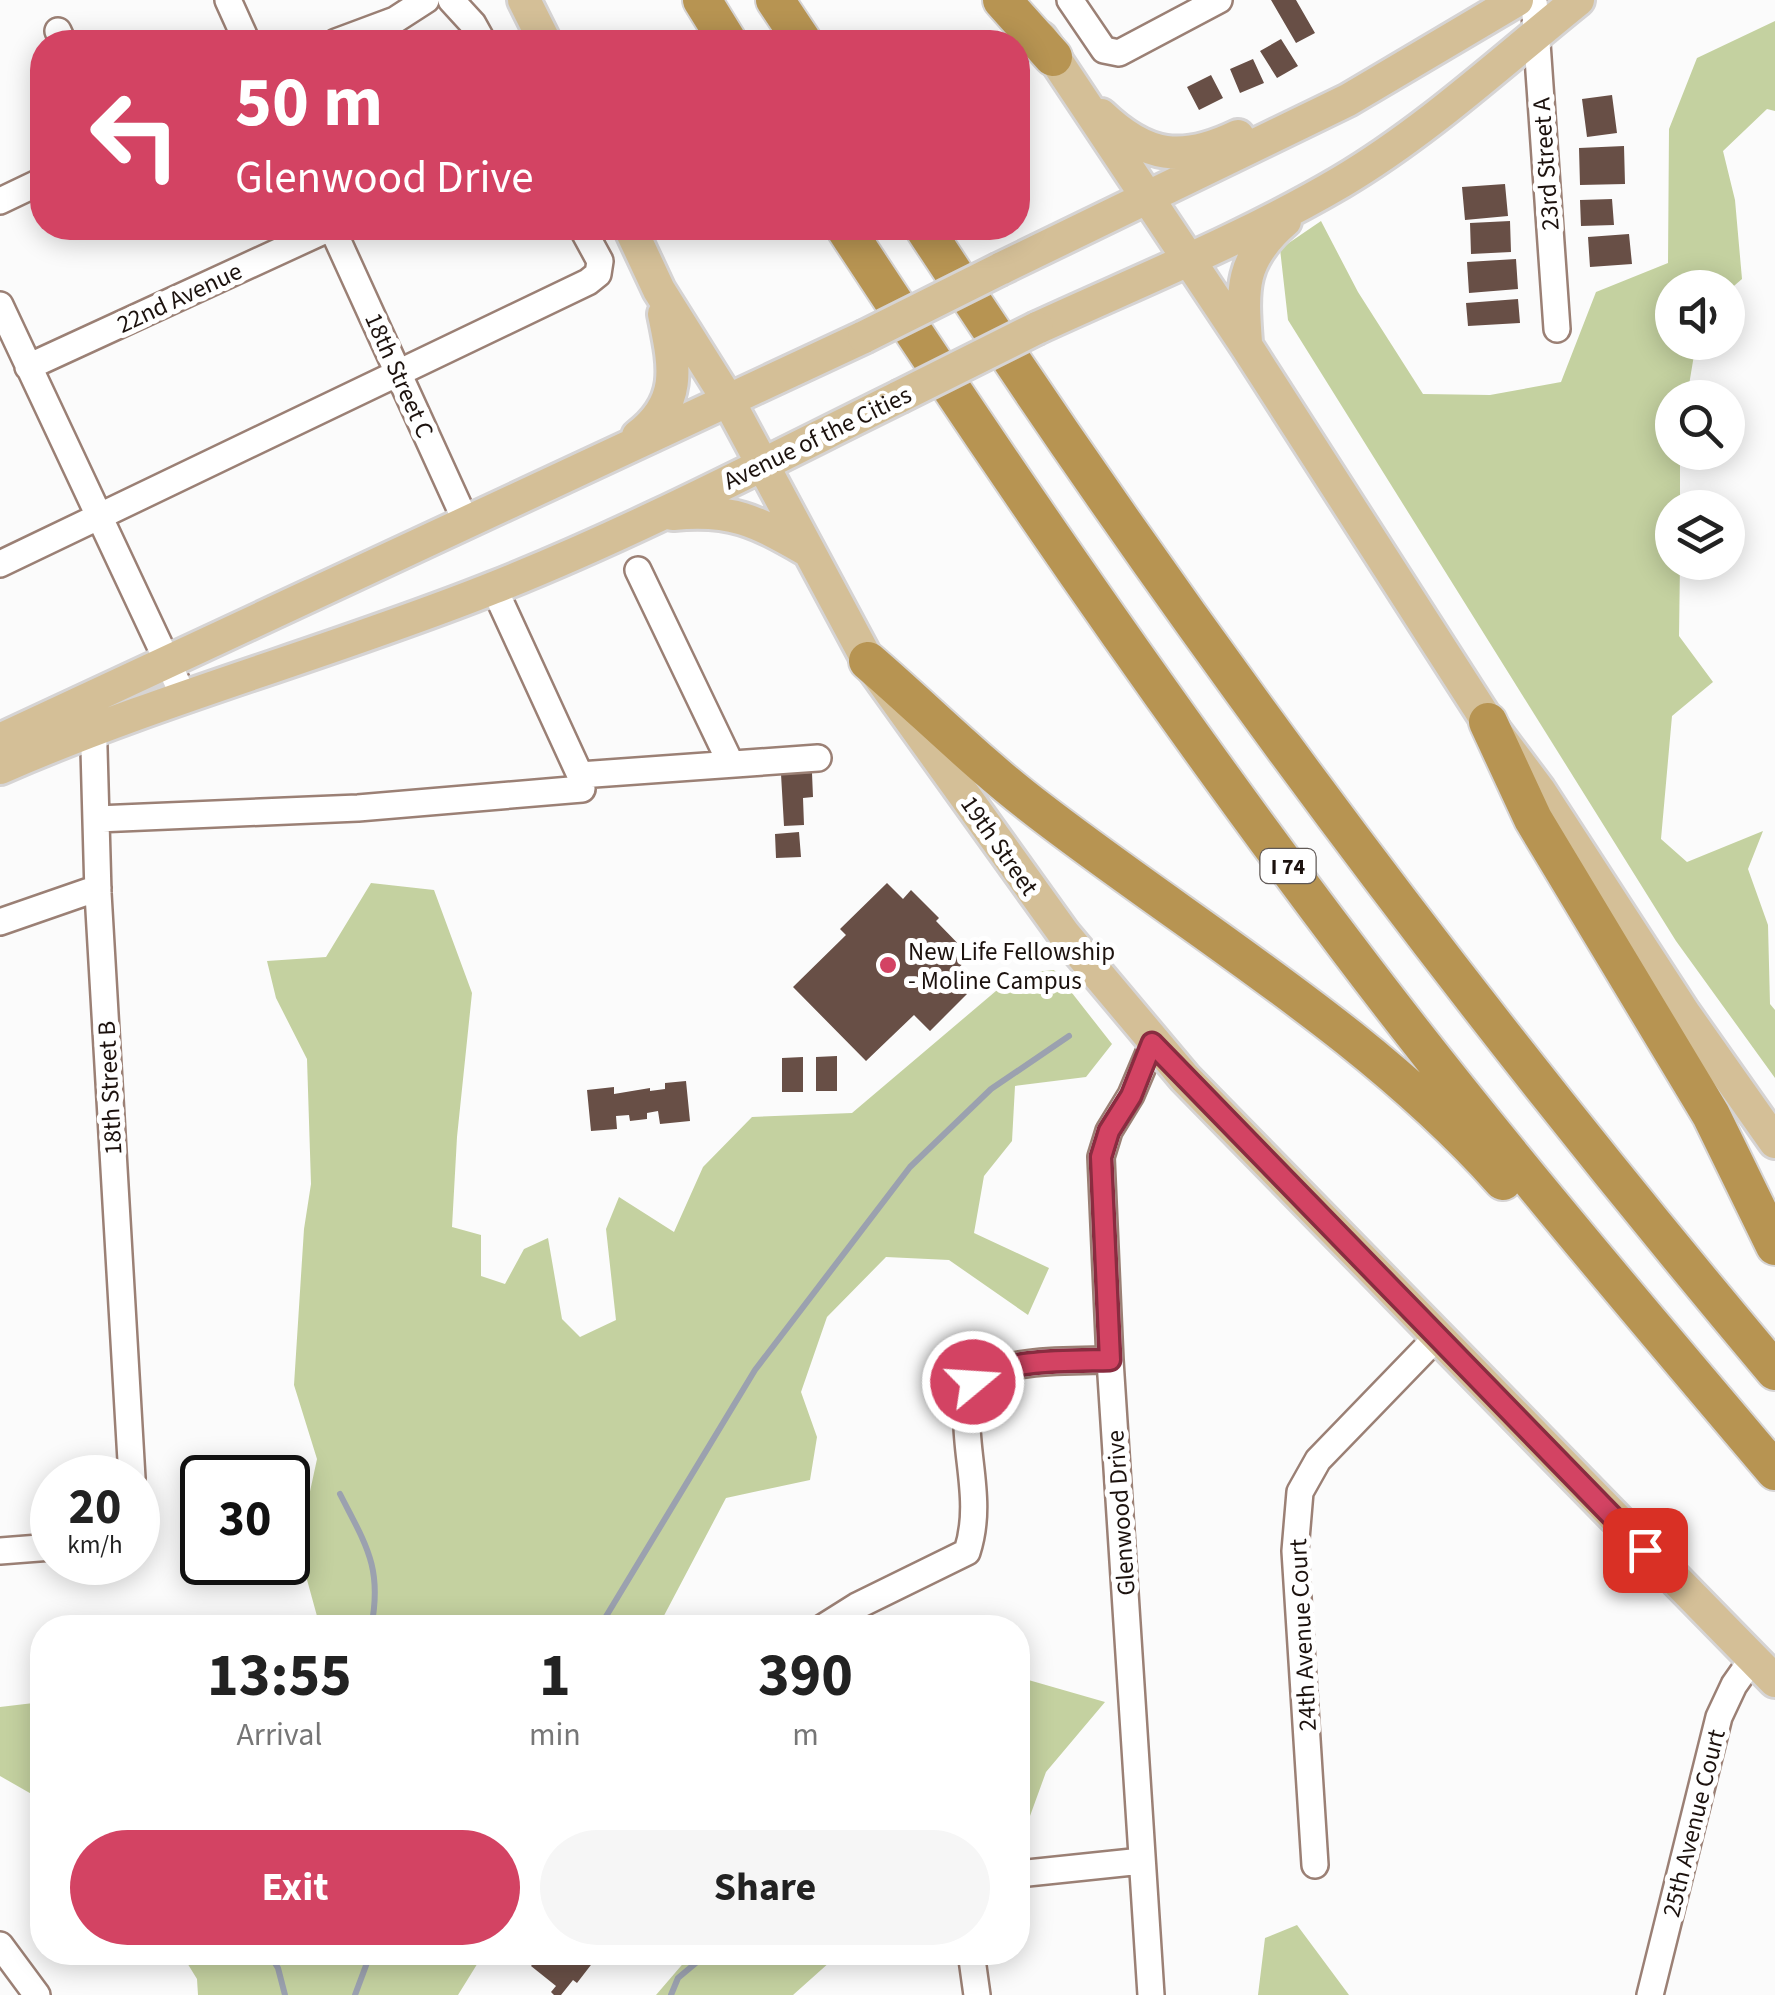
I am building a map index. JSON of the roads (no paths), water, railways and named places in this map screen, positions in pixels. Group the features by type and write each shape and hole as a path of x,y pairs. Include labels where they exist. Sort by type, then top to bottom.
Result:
{"highway":[{"path":"702,0 721,30"},
{"path":"776,0 795,30"},
{"path":"1002,0 1027,30"},
{"path":"1030,33 1063,72"},
{"name":"I 74","path":"854,240 1078,576 1350,952 1662,1340 1775,1470"},
{"name":"I 74","path":"932,240 1146,559 1358,851 1580,1136 1775,1370"},
{"path":"868,661 988,770 1248,961 1404,1084 1662,1340"},
{"path":"1488,722 1534,819 1711,1115 1775,1246"}],"main road":[{"path":"524,0 540,30"},
{"path":"1016,0 1488,722 1539,790 1675,999 1775,1142"},
{"path":"1063,72 1124,137 1174,153 1204,150 1514,0"},
{"name":"Avenue of the Cities","path":"0,768 168,664 864,338 1348,100 1514,0"},
{"name":"Avenue of the Cities","path":"0,740 93,713 184,697 398,624 494,588 654,516 1037,328 1244,235 1314,196 1418,130 1466,94 1536,16 1578,0"},
{"path":"1247,348 1244,279 1272,232 1314,196"},
{"name":"19th Street","path":"636,240 659,290 728,400 868,661 1036,898 1152,1043 1764,1670"},
{"path":"616,454 656,423 674,381 659,290"},
{"path":"654,516 698,511 730,513 758,522 808,550"}],"street":[{"path":"228,0 242,30"},
{"path":"368,30 395,20 426,0"},
{"path":"450,0 476,30"},
{"path":"1070,0 1104,50 1112,53 1131,48 1181,9 1219,0"},
{"name":"23rd Street A","path":"1536,16 1556,329"},
{"path":"0,201 30,187"},
{"name":"22nd Avenue","path":"28,368 305,240"},
{"name":"18th Street C","path":"337,240 467,524"},
{"path":"0,564 588,282 598,274 600,261 589,240"},
{"path":"0,305 184,697"},
{"path":"638,570 730,764"},
{"path":"494,588 581,782"},
{"name":"18th Street B","path":"93,713 98,888 131,1455"},
{"path":"96,819 358,808 730,764 818,758"},
{"path":"0,922 98,888"},
{"name":"Glenwood Drive","path":"1152,1043 1131,1096 1109,1131 1101,1157 1110,1360 1152,1995"},
{"name":"24th Avenue Court","path":"1315,1865 1295,1551 1297,1505 1318,1460 1437,1337"},
{"path":"843,1615 967,1552 976,1503 966,1425 967,1399 973,1382 998,1370 1058,1361 1110,1360"},
{"path":"0,1551 30,1549"},
{"name":"25th Avenue Court","path":"1650,1995 1719,1717 1734,1685 1764,1670"},
{"path":"1030,1873 1142,1861"},
{"path":"0,1945 37,1995"},
{"path":"973,1965 977,1995"}],"waterway":[{"path":"607,1615 755,1370 910,1167 991,1089 1069,1036"},
{"path":"340,1494 370,1558 375,1589 373,1615"},
{"path":"276,1965 285,1995"},
{"path":"355,1995 366,1965"},
{"path":"671,1995 678,1978 694,1965"}],"place":[{"name":"New Life Fellowship - Moline Campus","path":"888,965"}]}
